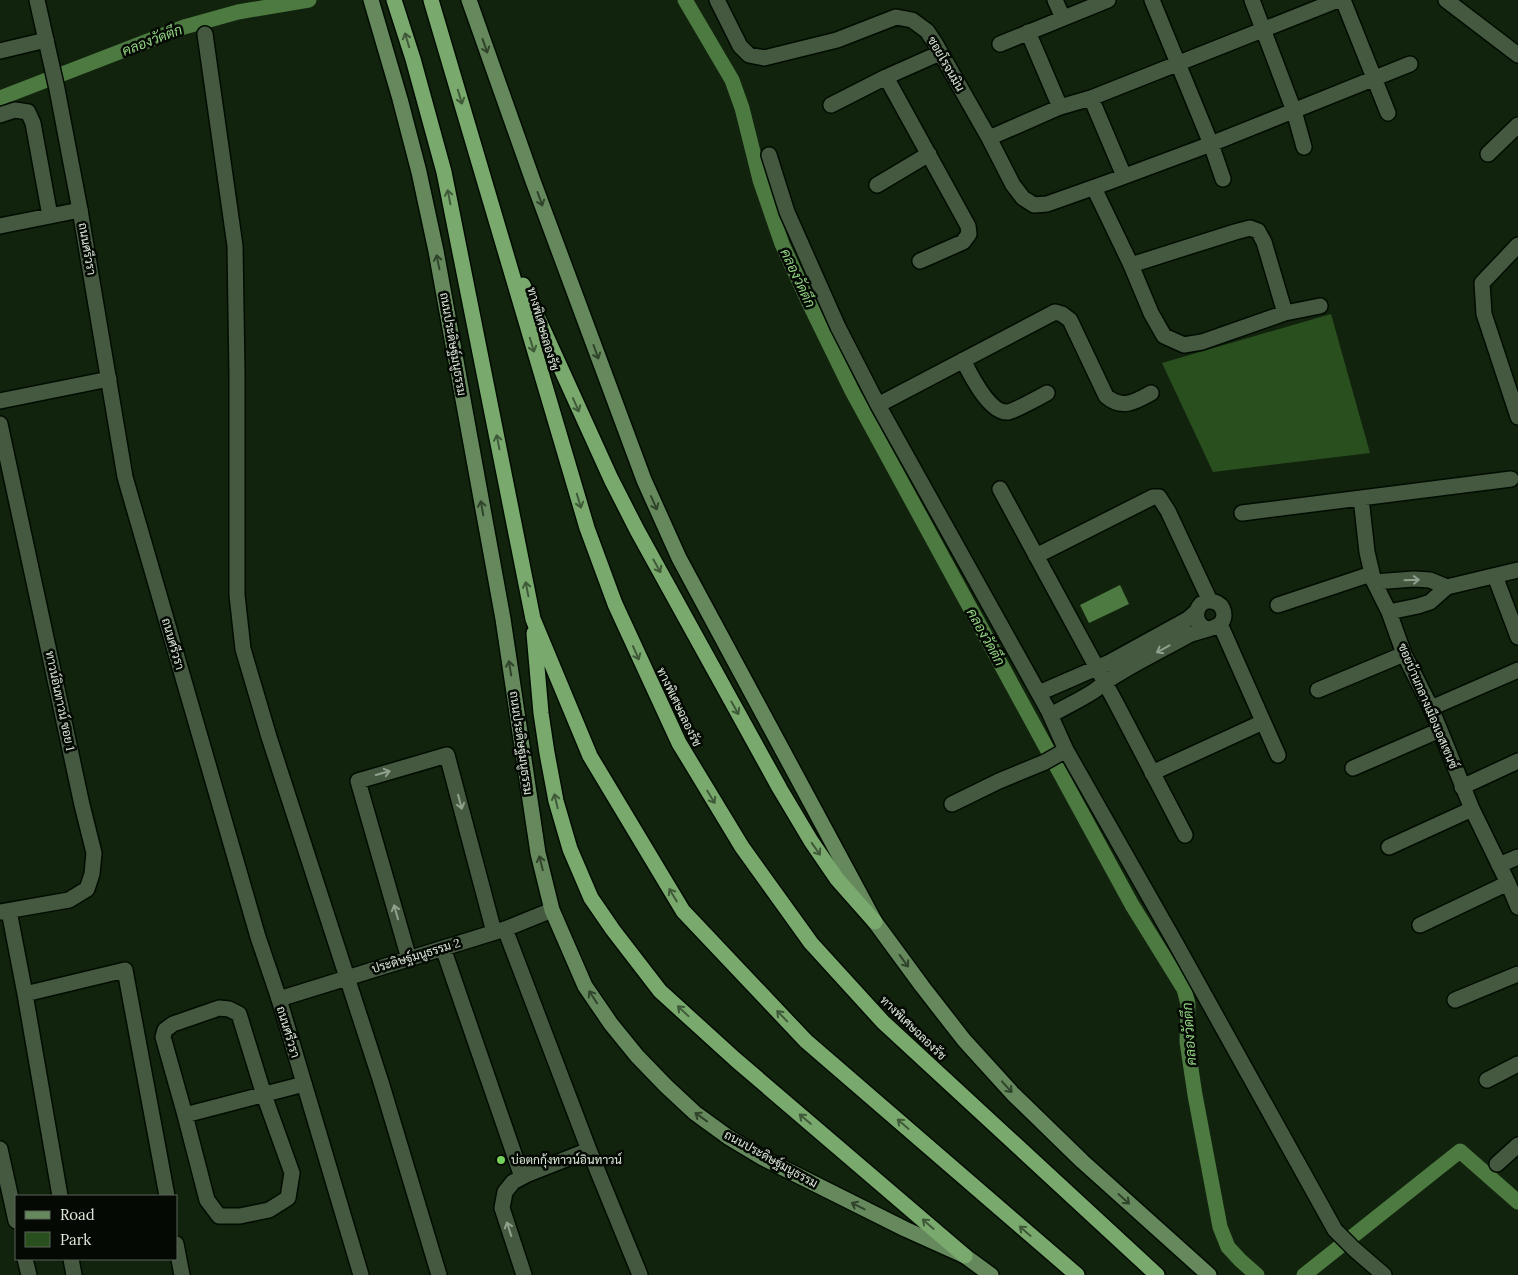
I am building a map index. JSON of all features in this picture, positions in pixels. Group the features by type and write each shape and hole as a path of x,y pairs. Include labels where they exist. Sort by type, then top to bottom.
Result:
{"highway":[{"path":"394,0 444,172 533,619 541,713 556,801 570,849 591,898 660,991 736,1060 965,1256"},
{"name":"ทางพิเศษฉลองรัช","path":"431,0 503,243 523,297 587,528 615,604 679,743 742,847 810,943 882,1022 1157,1275"},
{"path":"523,297 610,479 761,754 811,841 837,878 875,922"},
{"path":"533,619 590,756 682,911 806,1041 1076,1275"}],"main road":[{"name":"ถนนประดิษฐ์มนูธรรม","path":"370,0 400,99 419,172 436,251 503,619 538,853 552,910 585,986 610,1024 636,1056 694,1112 728,1137 763,1158 905,1229 965,1256 990,1275"},
{"path":"469,0 533,181 644,480 679,558 875,922 964,1040 1013,1094 1082,1161 1209,1275"}],"street":[{"name":"ถนนศรีวรา","path":"37,0 80,210 125,477 258,937 279,999 361,1275"},
{"name":"ซอยโรจนมิน","path":"717,0 740,46 749,55 764,58 837,40 896,17 912,20 927,31 989,138 1013,185 1023,198 1034,205 1047,204 1094,188"},
{"path":"1055,0 1063,18"},
{"path":"1000,44 1108,0"},
{"path":"1152,0 1223,179"},
{"path":"1252,0 1294,111 1304,147"},
{"path":"989,138 1060,107 1091,98 1338,0"},
{"path":"1343,0 1388,113"},
{"path":"1446,0 1518,55"},
{"path":"1028,32 1060,107"},
{"path":"206,34 235,246 237,595 243,649 269,737 381,1082 438,1275"},
{"path":"0,50 46,40"},
{"path":"831,105 886,77 940,53"},
{"path":"1320,306 1285,313 1202,342 1184,345 1164,336 1151,313 1131,265 1094,188 1410,64"},
{"path":"886,77 968,226 969,234 962,242 920,261"},
{"path":"1091,98 1124,176"},
{"path":"0,116 15,110 28,112 33,123 50,216"},
{"path":"1488,154 1518,125"},
{"path":"877,185 930,154"},
{"path":"769,155 786,212 838,327 878,405 1051,715 1056,756 1175,942 1335,1230 1384,1275"},
{"path":"0,226 80,210"},
{"path":"1131,265 1250,228 1258,231 1264,242 1285,313"},
{"path":"1518,245 1482,283 1482,291 1484,314 1518,417"},
{"path":"878,405 1055,312 1062,314 1070,320 1106,396 1112,402 1121,404 1135,402 1152,393"},
{"path":"962,360 997,410 1008,412 1047,393"},
{"path":"0,401 109,379"},
{"name":"ทาวน์อินทาวน์ ซอย 1","path":"0,424 94,853 92,874 87,889 69,900 4,911"},
{"path":"1242,513 1511,479"},
{"path":"1000,489 1185,836"},
{"path":"1036,556 1153,497 1159,498 1168,510 1210,601"},
{"name":"ซอยบ้านกลางเมืองเอสเซนซ์","path":"1361,498 1367,552 1373,578 1389,612 1404,654 1431,708 1462,787 1518,907"},
{"path":"1389,612 1430,602 1447,587 1518,570"},
{"path":"1495,576 1518,637"},
{"path":"1278,605 1373,578 1430,580 1447,587"},
{"path":"1039,693 1108,663 1188,619 1202,604 1210,601 1222,607 1224,616 1214,626 1194,632 1114,676 1051,715"},
{"path":"1197,611 1196,616 1200,624 1214,626"},
{"path":"1214,626 1278,755"},
{"path":"1318,690 1404,654"},
{"path":"1431,708 1518,670"},
{"path":"1152,774 1263,722"},
{"path":"1353,768 1440,730"},
{"path":"409,958 358,781 447,755 500,930 640,1275"},
{"path":"952,804 1056,756"},
{"path":"1462,787 1518,761"},
{"path":"1389,847 1472,809"},
{"path":"1499,866 1518,857"},
{"path":"1420,925 1508,883"},
{"name":"ประดิษฐ์มนูธรรม 2","path":"279,999 500,930 552,910"},
{"path":"4,911 25,994 60,1195"},
{"path":"443,948 522,1177"},
{"path":"25,994 124,970 167,1195"},
{"path":"1455,1000 1518,974"},
{"path":"219,1008 229,1008 239,1014 264,1095 292,1172 288,1198 269,1210 240,1216 219,1216 207,1200 186,1115 163,1037 165,1030 173,1024 219,1008"},
{"path":"1487,1080 1518,1064"},
{"path":"186,1115 304,1084"},
{"path":"1497,1164 1518,1145"},
{"path":"0,1149 15,1216"},
{"path":"524,1275 502,1208 505,1192 513,1182 522,1177 589,1150"},
{"path":"178,1254 182,1275"},
{"path":"25,1260 29,1275"},
{"path":"71,1260 74,1275"}],"green space":[{"path":"1331,314 1370,453 1213,472 1162,363"}],"shaded area":[{"path":"1120,585 1129,604 1089,623 1080,605"}],"waterway":[{"name":"คลองวัดตึก","path":"0,98 184,27 238,12 309,0"},
{"name":"คลองวัดตึก","path":"685,0 732,80 742,108 760,180 782,244 852,391 1132,905 1184,989 1188,1004 1187,1042 1195,1095 1220,1227 1228,1247 1257,1275"},
{"name":"คลองวัดตึก","path":"1304,1275 1460,1151 1518,1202"}],"place":[{"name":"บ่อตกกุ้งทาวน์อินทาวน์","path":"501,1160"}]}
